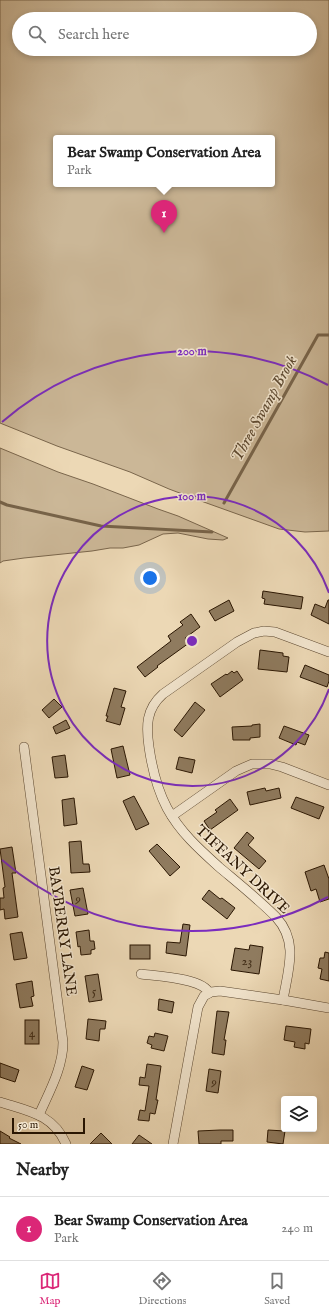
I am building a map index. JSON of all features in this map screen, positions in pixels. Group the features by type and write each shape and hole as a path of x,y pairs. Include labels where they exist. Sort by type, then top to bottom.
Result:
{"street":[{"name":"TIFFANY DRIVE","path":"283,1000 290,948 289,936 284,926 272,912 196,846 181,830 164,802 155,777 148,740 148,726 150,714 159,698 237,642 254,633 264,631 276,632 329,652"},
{"name":"BAYBERRY LANE","path":"24,747 63,1042 59,1068 40,1115"},
{"path":"172,816 236,771 252,764 270,764 282,767 329,785"},
{"path":"141,974 197,984 206,988 209,993"},
{"path":"173,1144 198,1006 202,998 209,993 232,992 329,1008"},
{"path":"0,1102 40,1115 51,1123 59,1132 66,1144"}],"shaded area":[{"path":"0,0 329,0 329,531 305,532 279,529 169,489 130,472 57,446 0,423"},
{"path":"0,448 58,472 178,516 228,538 223,540 208,539 178,533 163,534 139,545 123,548 110,548 24,558 3,561 0,563"}],"building":[{"path":"263,591 303,597 301,609 264,604 265,599 262,598"},
{"path":"229,600 234,611 215,621 209,611"},
{"path":"328,600 329,624 311,615 315,604 325,608"},
{"path":"191,614 200,627 185,638 189,643 157,666 158,667 145,677 137,667 171,641 168,636 183,625 180,622"},
{"path":"260,650 283,653 283,656 289,657 287,672 258,669"},
{"path":"305,665 329,675 327,687 300,677"},
{"path":"232,671 234,673 237,671 243,680 220,697 211,684"},
{"path":"114,688 126,691 121,707 125,708 120,725 106,721"},
{"path":"54,699 62,707 49,718 42,710"},
{"path":"195,702 205,710 182,737 174,730"},
{"path":"66,720 70,728 56,734 53,727"},
{"path":"260,724 260,737 250,738 250,740 233,740 232,727"},
{"path":"284,726 309,735 305,745 297,742 296,745 279,738"},
{"path":"123,746 130,775 117,778 111,749"},
{"path":"65,755 68,777 55,778 52,757"},
{"path":"179,757 195,760 192,773 176,769"},
{"path":"265,788 266,791 279,788 281,798 250,805 247,792"},
{"path":"134,796 149,824 136,830 123,801"},
{"path":"296,797 324,807 319,819 291,808"},
{"path":"74,798 77,824 64,826 62,800"},
{"path":"230,799 238,810 210,830 204,821 217,812 215,810"},
{"path":"247,832 254,838 248,845 266,861 259,869 234,848"},
{"path":"81,841 83,864 89,864 90,872 71,873 69,842"},
{"path":"157,844 180,867 170,876 149,851"},
{"path":"12,847 16,873 12,873 18,917 5,919 4,909 0,910 0,898 4,898 3,888 5,887 0,849"},
{"path":"324,865 329,879 329,899 320,902 316,889 311,891 305,872"},
{"path":"83,888 88,914 75,916 70,890"},
{"path":"209,890 235,908 227,919 202,899"},
{"path":"183,924 190,925 186,956 166,953 167,942 180,943"},
{"path":"89,930 90,941 94,941 95,949 91,950 91,954 81,955 80,946 78,947 76,932"},
{"path":"22,932 27,958 14,960 10,934"},
{"path":"130,945 150,945 150,959 130,959"},
{"path":"250,945 263,947 259,974 231,970 235,948 249,950"},
{"path":"325,952 329,953 329,981 320,979 322,969 318,968 320,958 324,958"},
{"path":"98,974 102,1000 89,1002 85,976"},
{"path":"32,981 34,996 31,997 33,1006 20,1008 16,984"},
{"path":"159,999 174,1002 172,1013 158,1010"},
{"path":"217,1011 229,1012 224,1040 226,1040 224,1055 212,1053"},
{"path":"88,1019 106,1021 105,1029 100,1029 99,1041 86,1039"},
{"path":"25,1020 39,1020 39,1044 25,1044"},
{"path":"286,1026 311,1029 309,1044 305,1043 305,1049 294,1047 295,1042 284,1040"},
{"path":"155,1033 168,1036 164,1051 151,1048 152,1045 147,1043 149,1036 154,1037"},
{"path":"0,1063 19,1070 15,1082 0,1077"},
{"path":"147,1064 161,1066 156,1100 158,1100 155,1114 150,1113 149,1121 138,1120 140,1110 145,1111 149,1086 139,1085 140,1077 145,1078"},
{"path":"82,1066 94,1070 87,1090 75,1087"},
{"path":"209,1069 221,1071 218,1093 206,1091"},
{"path":"233,1130 233,1141 221,1141 221,1144 199,1144 198,1131"},
{"path":"268,1130 285,1132 283,1144 267,1142"},
{"path":"0,1131 10,1137 9,1138 21,1144 0,1144"},
{"path":"101,1133 112,1144 90,1144"},
{"path":"139,1135 152,1144 132,1144"}],"waterway":[{"name":"Three Swamp Brook","path":"224,503 318,335 329,335"},
{"name":"Three Swamp Brook","path":"0,502 7,505 101,526 212,532"}],"place":[{"name":"Bear Swamp Conservation Area","path":"164,233"}]}
